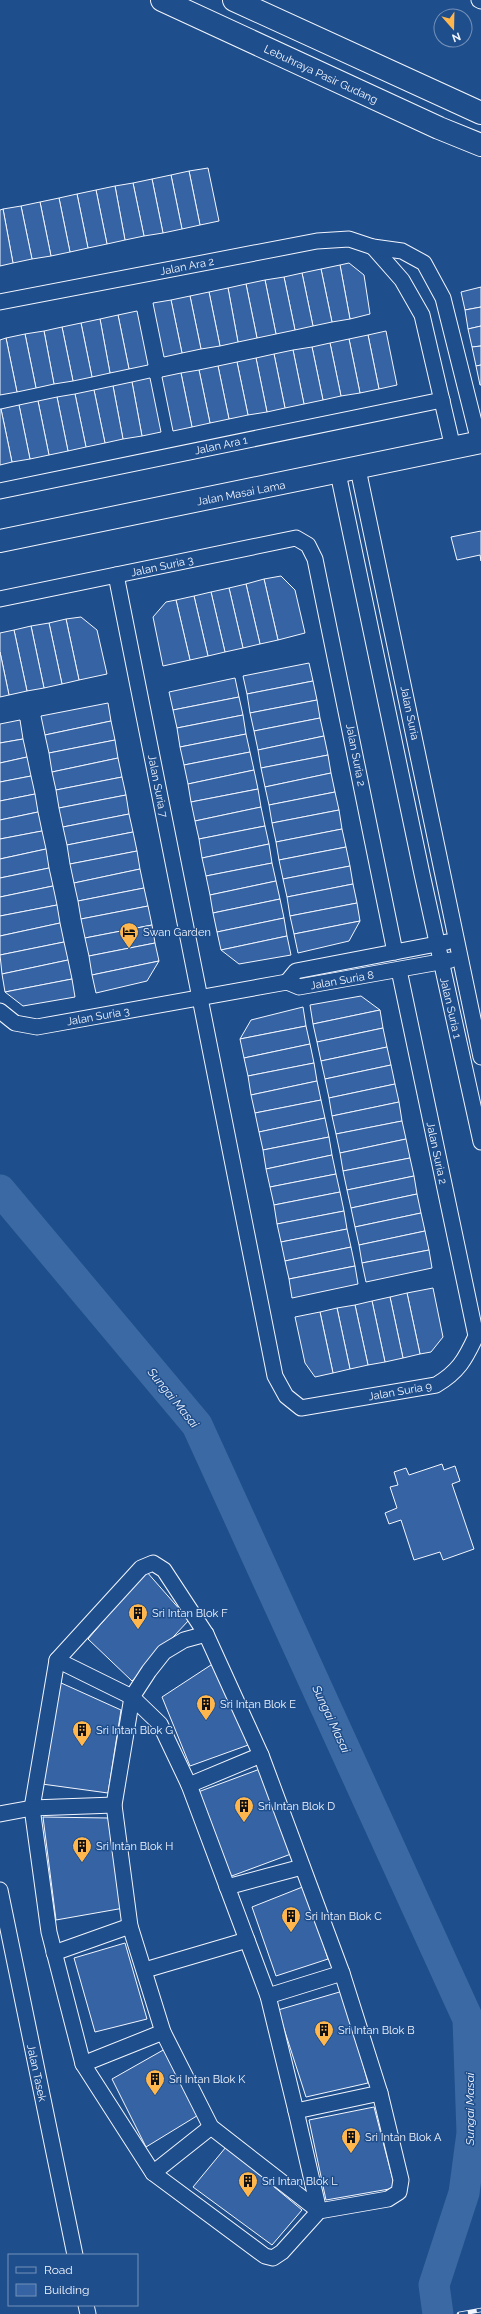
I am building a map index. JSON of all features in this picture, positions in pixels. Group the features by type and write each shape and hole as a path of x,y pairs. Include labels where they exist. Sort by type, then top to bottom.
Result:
{"main road":[{"name":"Lebuhraya Pasir Gudang","path":"162,0 439,128 481,145"},
{"path":"234,0 481,113"},
{"name":"Jalan Masai Lama","path":"0,541 348,471 480,442"}],"street":[{"name":"Jalan Ara 2","path":"0,302 317,241 349,239 373,247 402,251 424,263 443,298 480,442"},
{"path":"373,247 402,280 422,315 452,448"},
{"name":"Jalan Ara 1","path":"0,491 442,400"},
{"name":"Jalan Suria","path":"348,471 422,874"},
{"name":"Jalan Suria","path":"348,471 461,958"},
{"name":"Jalan Suria 3","path":"0,599 296,538 308,545 315,559"},
{"name":"Jalan Suria 2","path":"315,559 395,952"},
{"name":"Jalan Suria 7","path":"116,575 275,1376 286,1396 301,1408"},
{"name":"Jalan Suria 1","path":"422,874 481,1142"},
{"path":"287,982 296,971 457,940"},
{"name":"Jalan Suria 1","path":"461,958 481,1057"},
{"name":"Jalan Suria 8","path":"200,997 287,982 299,987 461,958"},
{"name":"Jalan Suria 2","path":"399,970 476,1336"},
{"name":"Jalan Suria 3","path":"0,1011 15,1023 37,1027 200,997"},
{"name":"Jalan Suria 9","path":"301,1408 436,1385 449,1377 465,1360 476,1336"},
{"path":"153,1563 164,1570 206,1634 261,1755 342,1973 380,2093 401,2180 399,2192 388,2199 319,2211 282,2252 274,2258 265,2256 153,2173 83,2064 48,1932 32,1808 56,1660 141,1568 153,1563"},
{"path":"206,1634 184,1640 164,1652 148,1671 132,1697 114,1806 130,1926 145,1970 163,2032 211,2127 319,2211"},
{"path":"56,1660 132,1697 160,1724 189,1785 268,1996 319,2211"},
{"path":"189,1785 261,1755"},
{"path":"0,1814 32,1808 114,1806"},
{"path":"227,1888 302,1866"},
{"name":"Jalan Tasek","path":"0,1890 74,2254"},
{"path":"54,1953 130,1926"},
{"path":"145,1970 247,1940"},
{"path":"268,1996 342,1973"},
{"path":"83,2064 163,2032"},
{"path":"296,2111 380,2093"},
{"path":"153,2173 211,2127"}],"building":[{"path":"208,168 219,221 200,225 189,171"},
{"path":"189,171 200,225 182,229 171,175"},
{"path":"171,175 182,229 163,233 152,179"},
{"path":"152,179 163,233 144,236 133,183"},
{"path":"133,183 144,236 125,240 115,186"},
{"path":"115,186 125,240 107,244 96,190"},
{"path":"96,190 107,244 88,248 77,194"},
{"path":"77,194 88,248 70,252 59,198"},
{"path":"59,198 70,252 51,256 40,202"},
{"path":"40,202 51,256 32,259 21,206"},
{"path":"21,206 32,259 13,263 3,209"},
{"path":"3,209 13,263 0,266 0,210"},
{"path":"349,263 364,275 370,314 350,319 340,265"},
{"path":"340,265 350,319 332,322 321,269"},
{"path":"321,269 332,322 313,326 302,273"},
{"path":"302,273 313,326 295,330 284,277"},
{"path":"284,277 295,330 276,334 265,280"},
{"path":"265,280 276,334 257,338 246,284"},
{"path":"246,284 257,338 238,342 228,288"},
{"path":"481,287 481,307 465,310 461,292"},
{"path":"228,288 238,342 220,346 209,292"},
{"path":"209,292 220,346 201,349 190,296"},
{"path":"190,296 201,349 182,353 171,300"},
{"path":"171,300 182,353 164,357 153,303"},
{"path":"481,307 481,326 468,329 465,310"},
{"path":"137,311 148,365 129,369 118,315"},
{"path":"118,315 129,369 110,373 100,319"},
{"path":"100,319 110,373 92,377 81,323"},
{"path":"81,323 92,377 73,381 62,327"},
{"path":"481,326 481,346 472,347 468,329"},
{"path":"62,327 73,381 54,384 44,331"},
{"path":"44,331 54,384 36,388 25,334"},
{"path":"386,331 397,385 379,389 368,335"},
{"path":"25,334 36,388 17,392 6,338"},
{"path":"368,335 379,389 360,393 349,339"},
{"path":"6,338 17,392 0,395 0,340"},
{"path":"349,339 360,393 341,396 330,343"},
{"path":"330,343 341,396 323,400 312,347"},
{"path":"481,346 481,365 476,366 472,347"},
{"path":"312,347 323,400 304,404 293,350"},
{"path":"293,350 304,404 285,408 274,354"},
{"path":"274,354 285,408 267,412 256,358"},
{"path":"256,358 267,412 248,415 237,362"},
{"path":"237,362 248,415 229,419 218,366"},
{"path":"481,365 481,385 480,385 476,366"},
{"path":"218,366 229,419 210,423 199,370"},
{"path":"199,370 210,423 192,427 181,373"},
{"path":"181,373 192,427 173,431 162,377"},
{"path":"150,378 161,432 142,436 132,382"},
{"path":"132,382 142,436 123,439 113,386"},
{"path":"113,386 123,439 105,443 94,390"},
{"path":"94,390 105,443 86,447 75,394"},
{"path":"75,394 86,447 68,451 57,397"},
{"path":"57,397 68,451 49,455 38,401"},
{"path":"38,401 49,455 30,459 19,405"},
{"path":"19,405 30,459 12,462 1,409"},
{"path":"0,409 12,462 0,465"},
{"path":"481,531 481,561 480,555 457,560 451,537"},
{"path":"281,576 295,590 305,633 278,640 264,579"},
{"path":"264,579 278,640 260,644 246,584"},
{"path":"246,584 260,644 243,648 229,588"},
{"path":"229,588 243,648 225,652 211,592"},
{"path":"211,592 225,652 208,656 194,596"},
{"path":"194,596 208,656 190,660 176,600"},
{"path":"176,600 190,660 163,666 153,617 166,602"},
{"path":"81,617 97,630 107,674 79,680 66,619"},
{"path":"66,619 79,680 62,684 49,623"},
{"path":"49,623 62,684 44,688 31,626"},
{"path":"31,626 44,688 27,691 14,630"},
{"path":"14,630 27,691 9,695 0,652 0,633"},
{"path":"0,652 9,695 0,697"},
{"path":"309,663 313,681 247,694 243,676"},
{"path":"235,678 239,697 173,710 169,692"},
{"path":"313,681 317,700 250,713 247,694"},
{"path":"239,697 243,715 177,728 173,710"},
{"path":"317,700 320,718 254,731 250,713"},
{"path":"108,703 111,721 45,735 41,716"},
{"path":"243,715 246,734 180,747 177,728"},
{"path":"320,718 324,736 258,750 254,731"},
{"path":"20,720 23,739 0,743 0,724"},
{"path":"111,721 115,740 49,753 45,735"},
{"path":"246,734 250,752 184,765 180,747"},
{"path":"324,736 328,755 261,768 258,750"},
{"path":"23,739 27,757 0,763 0,743"},
{"path":"115,740 118,758 52,772 49,753"},
{"path":"250,752 254,770 188,784 184,765"},
{"path":"328,755 331,773 265,787 261,768"},
{"path":"27,757 31,776 0,782 0,763"},
{"path":"118,758 122,777 56,790 52,772"},
{"path":"254,770 258,789 191,802 188,784"},
{"path":"331,773 335,792 269,805 265,787"},
{"path":"31,776 35,794 0,801 0,782"},
{"path":"122,777 126,795 59,808 56,790"},
{"path":"258,789 261,807 195,821 191,802"},
{"path":"335,792 339,810 272,823 269,805"},
{"path":"35,794 38,812 0,820 0,801"},
{"path":"126,795 129,814 63,827 59,808"},
{"path":"261,807 265,826 199,839 195,821"},
{"path":"339,810 342,829 276,842 272,823"},
{"path":"38,812 42,831 0,839 0,820"},
{"path":"129,814 133,832 67,845 63,827"},
{"path":"265,826 269,844 202,858 199,839"},
{"path":"342,829 346,847 279,860 276,842"},
{"path":"42,831 46,849 0,859 0,839"},
{"path":"133,832 137,851 70,864 67,845"},
{"path":"269,844 272,863 206,876 202,858"},
{"path":"346,847 350,866 283,879 279,860"},
{"path":"46,849 49,868 0,878 0,859"},
{"path":"137,851 140,869 74,883 70,864"},
{"path":"272,863 276,881 210,895 206,876"},
{"path":"350,866 353,884 287,897 283,879"},
{"path":"49,868 53,886 0,897 0,878"},
{"path":"140,869 144,888 78,901 74,883"},
{"path":"276,881 280,899 213,913 210,895"},
{"path":"353,884 357,903 290,916 287,897"},
{"path":"53,886 57,905 0,916 0,897"},
{"path":"144,888 148,906 81,919 78,901"},
{"path":"280,899 284,918 217,932 213,913"},
{"path":"357,903 360,921 294,934 290,916"},
{"path":"57,905 60,923 0,936 0,916"},
{"path":"148,906 152,925 85,938 81,919"},
{"path":"284,918 287,936 221,950 217,932"},
{"path":"360,921 349,941 298,953 294,934"},
{"path":"60,923 64,942 0,955 0,936"},
{"path":"152,925 155,943 89,956 85,938"},
{"path":"287,936 291,955 239,964 221,950"},
{"path":"64,942 68,960 2,974 0,955"},
{"path":"155,943 159,961 92,975 89,956"},
{"path":"68,960 72,979 5,992 2,974"},
{"path":"159,961 147,981 96,993 92,975"},
{"path":"72,979 75,997 23,1006 5,992"},
{"path":"361,996 380,1010 313,1024 310,1005"},
{"path":"303,1007 306,1026 240,1039 251,1020"},
{"path":"380,1010 383,1028 317,1042 313,1024"},
{"path":"306,1026 310,1044 244,1058 240,1039"},
{"path":"383,1028 387,1047 321,1061 317,1042"},
{"path":"310,1044 314,1063 248,1076 244,1058"},
{"path":"387,1047 391,1065 325,1079 321,1061"},
{"path":"314,1063 317,1081 251,1095 248,1076"},
{"path":"391,1065 395,1084 329,1098 325,1079"},
{"path":"317,1081 321,1100 255,1113 251,1095"},
{"path":"395,1084 399,1102 332,1116 329,1098"},
{"path":"321,1100 325,1118 259,1132 255,1113"},
{"path":"399,1102 402,1121 336,1134 332,1116"},
{"path":"325,1118 329,1137 263,1150 259,1132"},
{"path":"402,1121 406,1139 340,1153 336,1134"},
{"path":"329,1137 332,1155 266,1169 263,1150"},
{"path":"406,1139 410,1158 343,1171 340,1153"},
{"path":"332,1155 336,1174 270,1187 266,1169"},
{"path":"410,1158 414,1176 347,1190 343,1171"},
{"path":"336,1174 340,1192 274,1205 270,1187"},
{"path":"414,1176 417,1194 351,1208 347,1190"},
{"path":"340,1192 344,1211 277,1224 274,1205"},
{"path":"417,1194 421,1213 355,1227 351,1208"},
{"path":"344,1211 347,1229 281,1242 277,1224"},
{"path":"421,1213 425,1231 359,1245 355,1227"},
{"path":"347,1229 351,1247 285,1261 281,1242"},
{"path":"425,1231 429,1250 362,1263 359,1245"},
{"path":"351,1247 355,1266 289,1279 285,1261"},
{"path":"429,1250 432,1268 366,1282 362,1263"},
{"path":"355,1266 358,1284 292,1298 289,1279"},
{"path":"433,1288 443,1337 431,1352 420,1354 407,1293"},
{"path":"407,1293 420,1354 403,1358 390,1297"},
{"path":"390,1297 403,1358 385,1362 372,1301"},
{"path":"372,1301 385,1362 368,1365 355,1305"},
{"path":"355,1305 368,1365 350,1369 337,1308"},
{"path":"337,1308 350,1369 333,1373 320,1312"},
{"path":"320,1312 333,1373 315,1377 305,1363 295,1317"},
{"path":"442,1464 444,1470 455,1466 460,1481 452,1484 474,1549 443,1560 440,1552 414,1560 401,1520 389,1524 385,1513 397,1508 390,1487 398,1485 394,1472 406,1468 409,1475"},
{"name":"Sri Intan Blok F","path":"146,1571 189,1620 132,1681 88,1639"},
{"name":"Sri Intan Blok E","path":"214,1663 251,1744 190,1766 162,1697"},
{"name":"Sri Intan Blok G","path":"59,1682 121,1710 108,1793 42,1784"},
{"name":"Sri Intan Blok D","path":"260,1769 291,1854 229,1877 198,1792"},
{"name":"Sri Intan Blok H","path":"43,1817 108,1818 124,1908 56,1920"},
{"name":"Sri Intan Blok C","path":"305,1886 328,1959 276,1976 252,1907"},
{"path":"125,1943 147,2019 95,2032 74,1958"},
{"name":"Sri Intan Blok B","path":"343,1991 368,2083 306,2097 278,2010"},
{"name":"Sri Intan Blok K","path":"165,2049 200,2114 146,2147 112,2079"},
{"name":"Sri Intan Blok A","path":"374,2107 395,2188 326,2200 309,2120"},
{"name":"Sri Intan Blok L","path":"226,2147 302,2210 272,2245 193,2187"}],"waterway":[{"name":"Sungai Masai","path":"0,1190 197,1425 468,2019 472,2133 464,2193 434,2285 438,2314"}],"railway":[{"path":"459,2314 481,2310"}],"place":[{"name":"Swan Garden","path":"129,949"},
{"name":"Sri Intan Blok F","path":"138,1630"},
{"name":"Sri Intan Blok E","path":"206,1721"},
{"name":"Sri Intan Blok G","path":"82,1747"},
{"name":"Sri Intan Blok D","path":"244,1823"},
{"name":"Sri Intan Blok H","path":"82,1863"},
{"name":"Sri Intan Blok C","path":"291,1933"},
{"name":"Sri Intan Blok B","path":"324,2047"},
{"name":"Sri Intan Blok K","path":"155,2096"},
{"name":"Sri Intan Blok A","path":"351,2154"},
{"name":"Sri Intan Blok L","path":"248,2198"}]}
